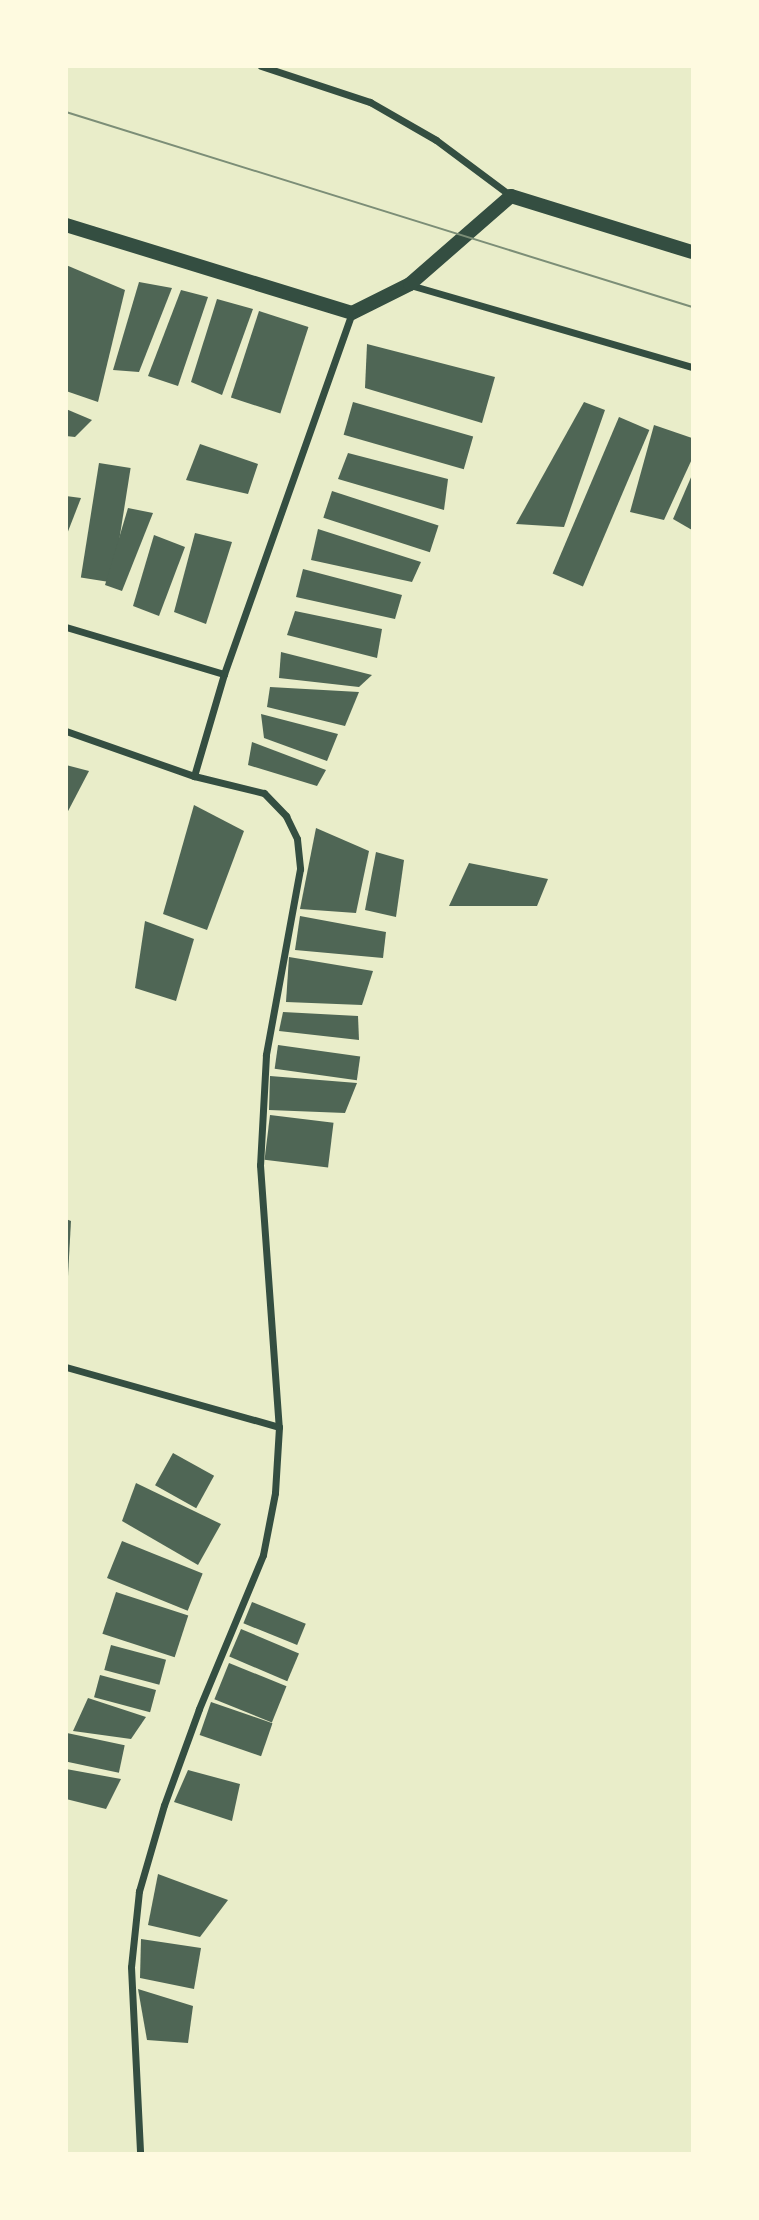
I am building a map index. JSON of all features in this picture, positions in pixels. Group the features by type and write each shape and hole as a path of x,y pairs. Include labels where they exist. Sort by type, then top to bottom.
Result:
{"main road":[{"path":"66,225 352,313 410,284 511,196 692,252"}],"street":[{"path":"261,66 370,102 436,140 511,196"},
{"path":"410,284 692,367"},
{"path":"194,776 225,674 352,313"},
{"path":"66,627 225,674"},
{"path":"66,731 194,776 264,793 286,816 297,839 300,869 266,1055 260,1165 279,1427 275,1493 263,1555 191,1733 139,1891 131,1967 140,2154"},
{"path":"66,1367 279,1427"}],"building":[{"path":"66,265 125,290 98,402 66,391"},
{"path":"139,282 172,288 139,372 113,370"},
{"path":"181,290 208,297 178,386 148,376"},
{"path":"217,299 253,309 222,395 191,382"},
{"path":"259,311 308,327 280,414 231,398"},
{"path":"367,344 495,377 482,423 365,388"},
{"path":"353,402 473,436 464,469 344,435"},
{"path":"584,402 605,410 564,527 516,524"},
{"path":"66,409 92,420 75,437 66,436"},
{"path":"619,417 649,430 583,586 553,573"},
{"path":"654,425 692,438 692,459 664,520 630,512"},
{"path":"200,444 258,464 248,494 186,480"},
{"path":"348,453 448,479 444,510 338,479"},
{"path":"99,463 131,468 112,583 81,578"},
{"path":"692,475 692,530 673,519"},
{"path":"332,491 439,526 430,552 323,518"},
{"path":"66,496 81,498 67,534 66,534"},
{"path":"128,508 153,513 122,591 105,585"},
{"path":"318,529 421,562 412,582 311,560"},
{"path":"195,533 232,542 206,624 174,612"},
{"path":"154,535 185,547 159,616 133,606"},
{"path":"303,569 402,595 395,619 296,597"},
{"path":"295,611 382,629 377,658 287,635"},
{"path":"281,652 372,675 359,687 279,678"},
{"path":"270,687 359,692 345,726 267,707"},
{"path":"261,714 338,734 327,761 264,738"},
{"path":"252,742 326,770 317,786 248,765"},
{"path":"66,765 89,771 66,815"},
{"path":"194,805 244,831 207,930 163,914"},
{"path":"316,828 369,851 356,913 300,909"},
{"path":"376,852 404,860 396,917 365,910"},
{"path":"469,863 548,879 537,906 449,906"},
{"path":"300,916 386,932 383,958 295,950"},
{"path":"145,921 194,939 176,1001 135,988"},
{"path":"289,957 373,971 362,1005 286,1002"},
{"path":"283,1012 358,1016 359,1040 279,1031"},
{"path":"278,1045 360,1057 357,1080 275,1069"},
{"path":"270,1076 357,1083 345,1113 269,1110"},
{"path":"270,1115 334,1123 328,1167 265,1160"},
{"path":"66,1219 71,1221 67,1294 66,1294"},
{"path":"173,1453 214,1476 196,1508 155,1485"},
{"path":"136,1483 221,1524 198,1565 122,1521"},
{"path":"122,1541 203,1574 188,1611 107,1578"},
{"path":"116,1592 188,1615 175,1657 102,1634"},
{"path":"252,1602 306,1624 297,1645 243,1623"},
{"path":"241,1629 299,1654 287,1681 229,1657"},
{"path":"111,1645 166,1660 159,1685 104,1670"},
{"path":"229,1663 286,1686 272,1722 214,1699"},
{"path":"100,1675 156,1690 150,1712 94,1697"},
{"path":"88,1698 146,1717 131,1739 73,1731"},
{"path":"211,1702 272,1723 261,1756 200,1735"},
{"path":"67,1733 125,1745 119,1773 66,1761"},
{"path":"66,1769 121,1779 106,1809 66,1799"},
{"path":"188,1770 240,1784 232,1821 174,1802"},
{"path":"158,1874 228,1900 200,1937 148,1925"},
{"path":"141,1939 201,1948 194,1989 140,1978"},
{"path":"138,1989 193,2006 188,2043 147,2040"}],"tram line":[{"path":"66,112 692,307"}]}
